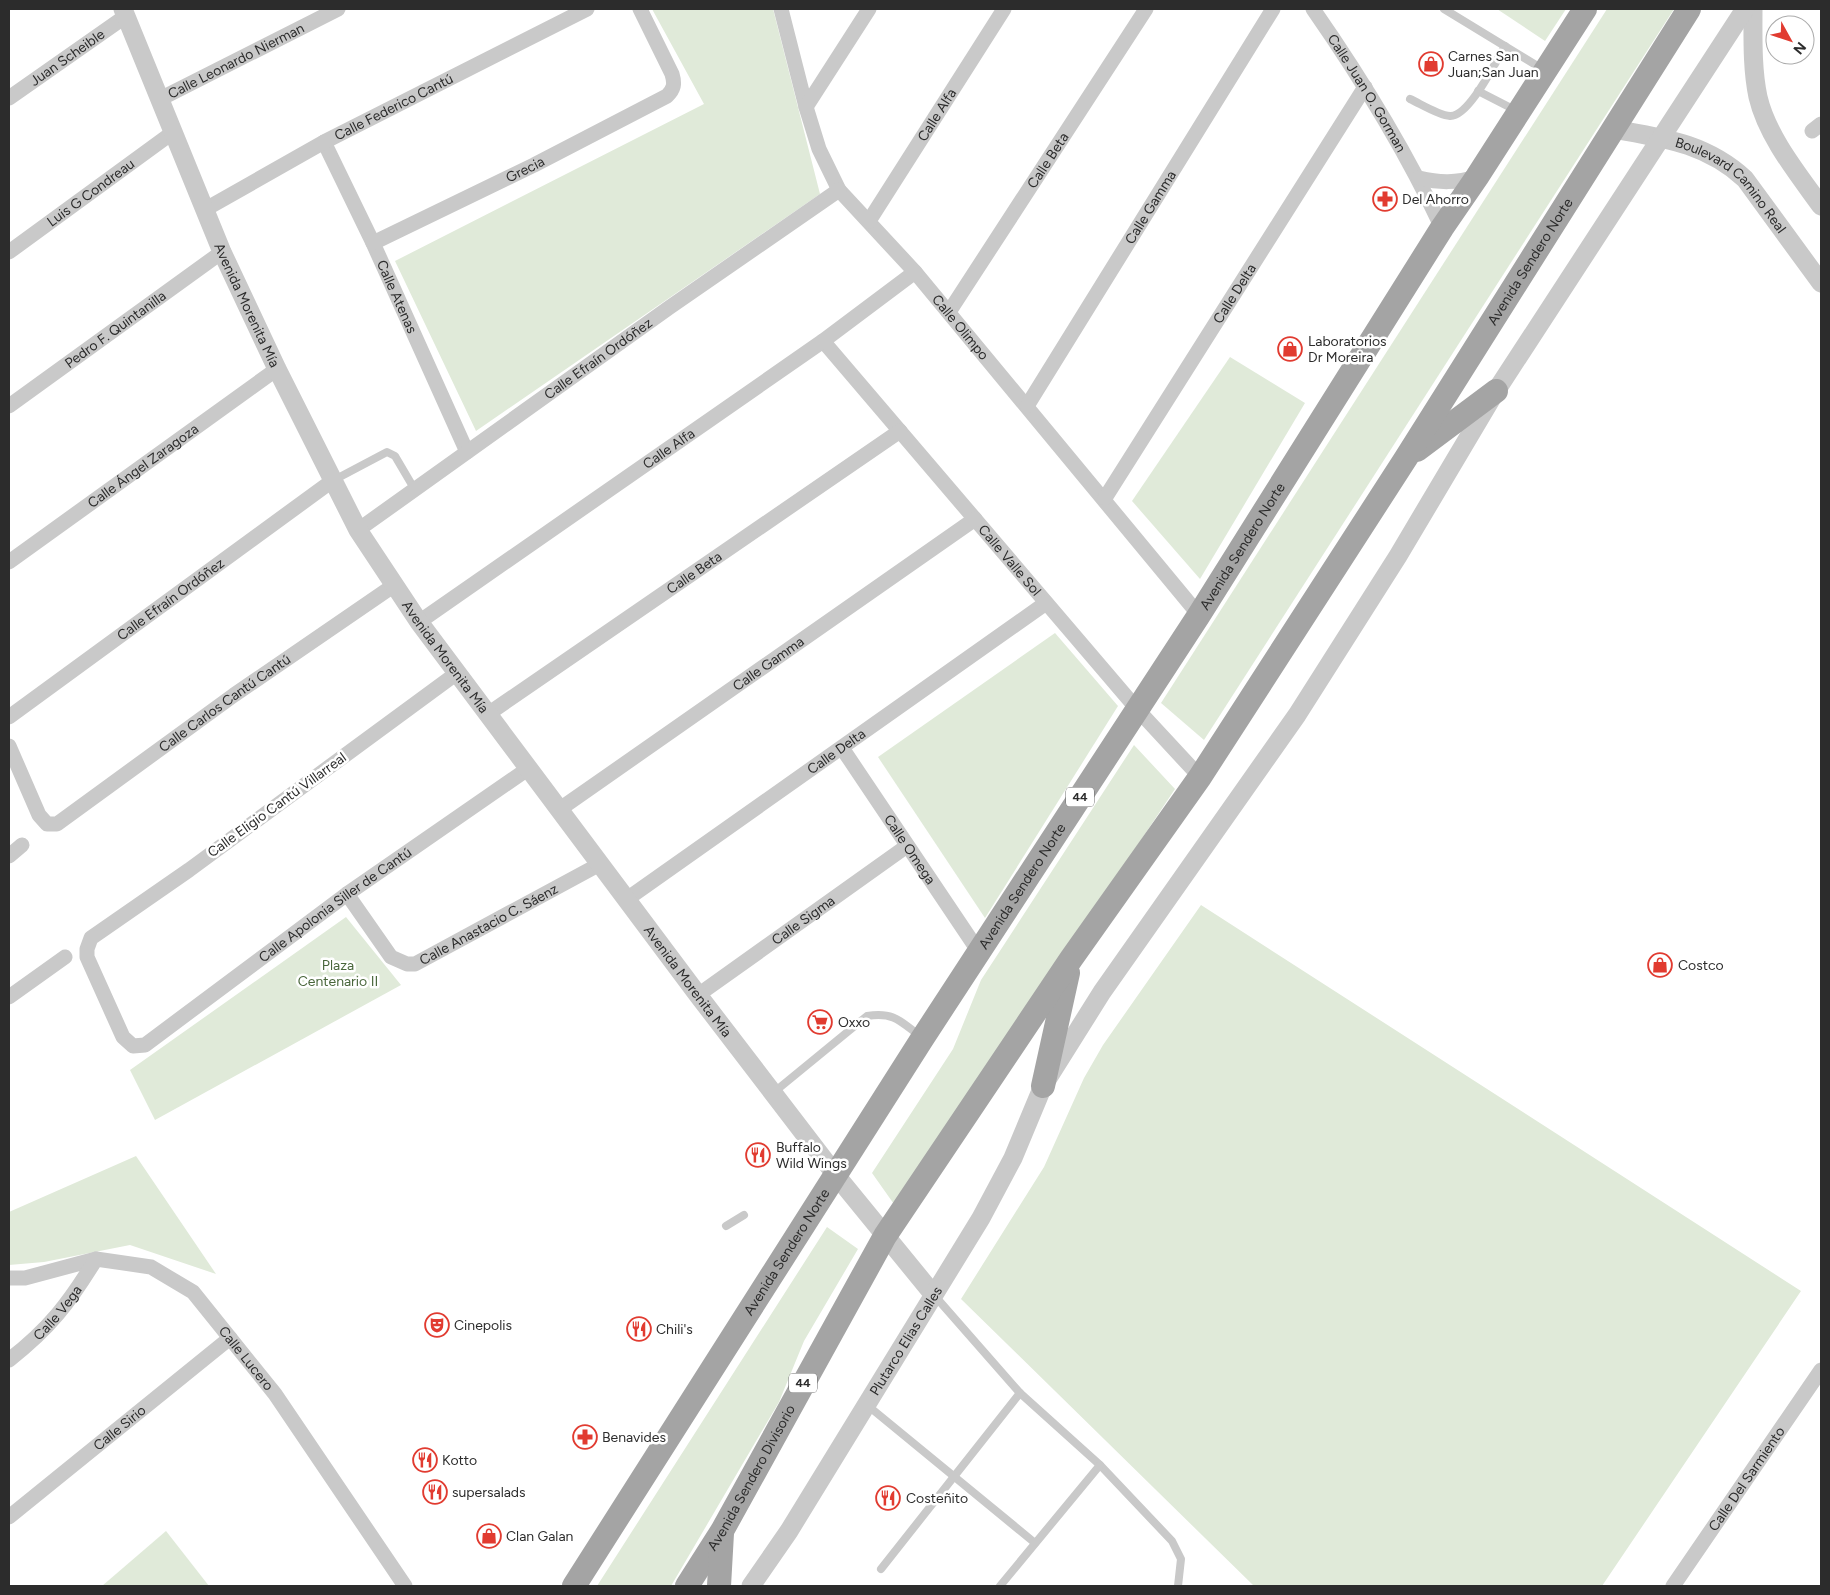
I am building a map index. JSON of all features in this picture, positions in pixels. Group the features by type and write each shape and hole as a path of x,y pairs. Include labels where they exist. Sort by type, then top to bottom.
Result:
{"main road":[{"name":"Avenida Sendero Norte","path":"574,1586 670,1438 922,1039 1199,615 1442,228 1585,9"},
{"name":"Avenida Sendero Norte","path":"885,1236 1071,959 1200,777 1406,458 1689,9"},
{"path":"1406,458 1496,391"},
{"path":"1043,1086 1071,959"},
{"name":"Avenida Sendero Divisorio","path":"687,1586 722,1531 885,1236"},
{"path":"719,1586 722,1531"}],"street":[{"name":"Calle Leonardo Nierman","path":"160,99 338,9"},
{"name":"Calle Federico Cantú","path":"204,210 324,142 587,9"},
{"name":"Grecia","path":"373,243 660,102 672,90 674,82 672,74 640,9"},
{"name":"Calle Olimpo","path":"781,9 806,107 819,149 839,190 870,222 949,312 1105,498 1199,615"},
{"path":"806,107 869,9"},
{"name":"Calle Alfa","path":"870,222 1004,9"},
{"name":"Calle Beta","path":"949,312 1146,9"},
{"name":"Calle Gamma","path":"1027,406 1273,9"},
{"name":"Calle Juan O. Gorman","path":"1313,9 1365,87 1419,178 1442,228"},
{"path":"1043,1086 1102,992 1297,715 1398,556 1496,391 1745,9"},
{"path":"1753,9 1758,96 1765,118 1783,151 1821,206"},
{"name":"Avenida Morenita Mía","path":"124,13 222,252 332,481 358,530 393,586 698,995 836,1174 933,1294"},
{"name":"Juan Scheible","path":"9,98 124,13"},
{"name":"Calle Delta","path":"1105,498 1365,87"},
{"name":"Boulevard Camino Real","path":"1613,129 1660,137 1695,146 1715,155 1732,167 1745,179 1821,283"},
{"name":"Luis G Condreau","path":"9,252 172,133"},
{"name":"Calle Atenas","path":"324,142 373,243 468,452"},
{"path":"1419,178 1439,183 1461,182 1477,177"},
{"name":"Calle Efraín Ordóñez","path":"358,530 670,307 839,190"},
{"name":"Pedro F. Quintanilla","path":"9,406 222,252"},
{"name":"Calle Alfa","path":"419,622 823,341 915,272"},
{"name":"Calle Valle Sol","path":"823,341 1137,709 1200,777"},
{"name":"Calle Ángel Zaragoza","path":"9,562 277,369"},
{"name":"Calle Beta","path":"488,714 900,431"},
{"name":"Calle Efraín Ordóñez","path":"9,717 332,481"},
{"name":"Calle Gamma","path":"560,809 975,519"},
{"name":"Calle Carlos Cantú Cantú","path":"9,746 39,815 47,824 56,824 234,695 393,586"},
{"name":"Calle Delta","path":"627,899 1046,603"},
{"name":"Calle Eligio Cantú Villarreal","path":"145,1045 134,1046 123,1037 105,998 87,957 88,944 95,934 189,870 457,673"},
{"name":"Calle Omega","path":"842,748 979,952"},
{"name":"Calle Apolonia Siller de Cantú","path":"145,1045 346,894 529,768"},
{"path":"9,856 22,845"},
{"name":"Calle Sigma","path":"698,995 907,846"},
{"name":"Calle Anastacio C. Sáenz","path":"346,894 391,956 407,964 415,964 600,864"},
{"path":"9,997 65,957"},
{"name":"Plutarco Elias Calles","path":"751,1586 789,1531 980,1218 1014,1158 1043,1086"},
{"name":"Calle Lucero","path":"9,1278 25,1278 96,1259 151,1267 193,1292 276,1394 405,1586"},
{"name":"Calle Vega","path":"9,1360 36,1339 55,1320 72,1298 96,1259"},
{"name":"Calle Sirio","path":"9,1517 230,1338"},
{"name":"Calle Del Sarmiento","path":"1672,1586 1821,1372"}],"lane":[{"path":"1444,9 1546,71"},
{"path":"1410,99 1450,116 1458,114 1478,91 1505,46"},
{"path":"1478,91 1519,112"},
{"path":"332,481 387,452 395,456 415,490"},
{"path":"772,1092 867,1016 883,1014 896,1018 922,1039"},
{"path":"726,1226 744,1215"},
{"path":"933,1294 1020,1394 1100,1465 1172,1541 1181,1559 1178,1586"},
{"path":"881,1569 1020,1394"},
{"path":"867,1404 1035,1543"},
{"path":"1000,1586 1100,1465"}],"green space":[{"path":"652,9 773,9 820,194 476,431 395,261 704,104"},
{"path":"1497,9 1566,9 1545,41"},
{"path":"1607,9 1674,9 1204,740 1161,703"},
{"path":"1230,357 1305,403 1200,579 1132,501"},
{"path":"1055,633 1118,706 985,918 878,757"},
{"path":"1134,745 1175,789 896,1207 872,1173 953,1049 981,980"},
{"path":"1201,905 1801,1291 1602,1586 1254,1586 961,1299 1044,1167 1084,1078 1103,1045"},
{"name":"Plaza Centenario II","path":"346,917 401,985 155,1120 130,1070"},
{"path":"136,1156 216,1274 130,1245 44,1262 9,1265 9,1212"},
{"path":"827,1227 858,1249 804,1341 779,1402 671,1586 597,1586"},
{"path":"166,1531 209,1586 102,1586"}],"place":[{"name":"Carnes San Juan;San Juan","path":"1431,64"},
{"name":"Del Ahorro","path":"1385,199"},
{"name":"Laboratorios Dr Moreira","path":"1290,349"},
{"name":"Costco","path":"1660,965"},
{"name":"Oxxo","path":"820,1022"},
{"name":"Buffalo Wild Wings","path":"758,1155"},
{"name":"Cinepolis","path":"437,1325"},
{"name":"Chili's","path":"639,1329"},
{"name":"Benavides","path":"585,1437"},
{"name":"Kotto","path":"425,1460"},
{"name":"supersalads","path":"435,1492"},
{"name":"Costeñito","path":"888,1498"},
{"name":"Clan Galan","path":"489,1536"}]}
